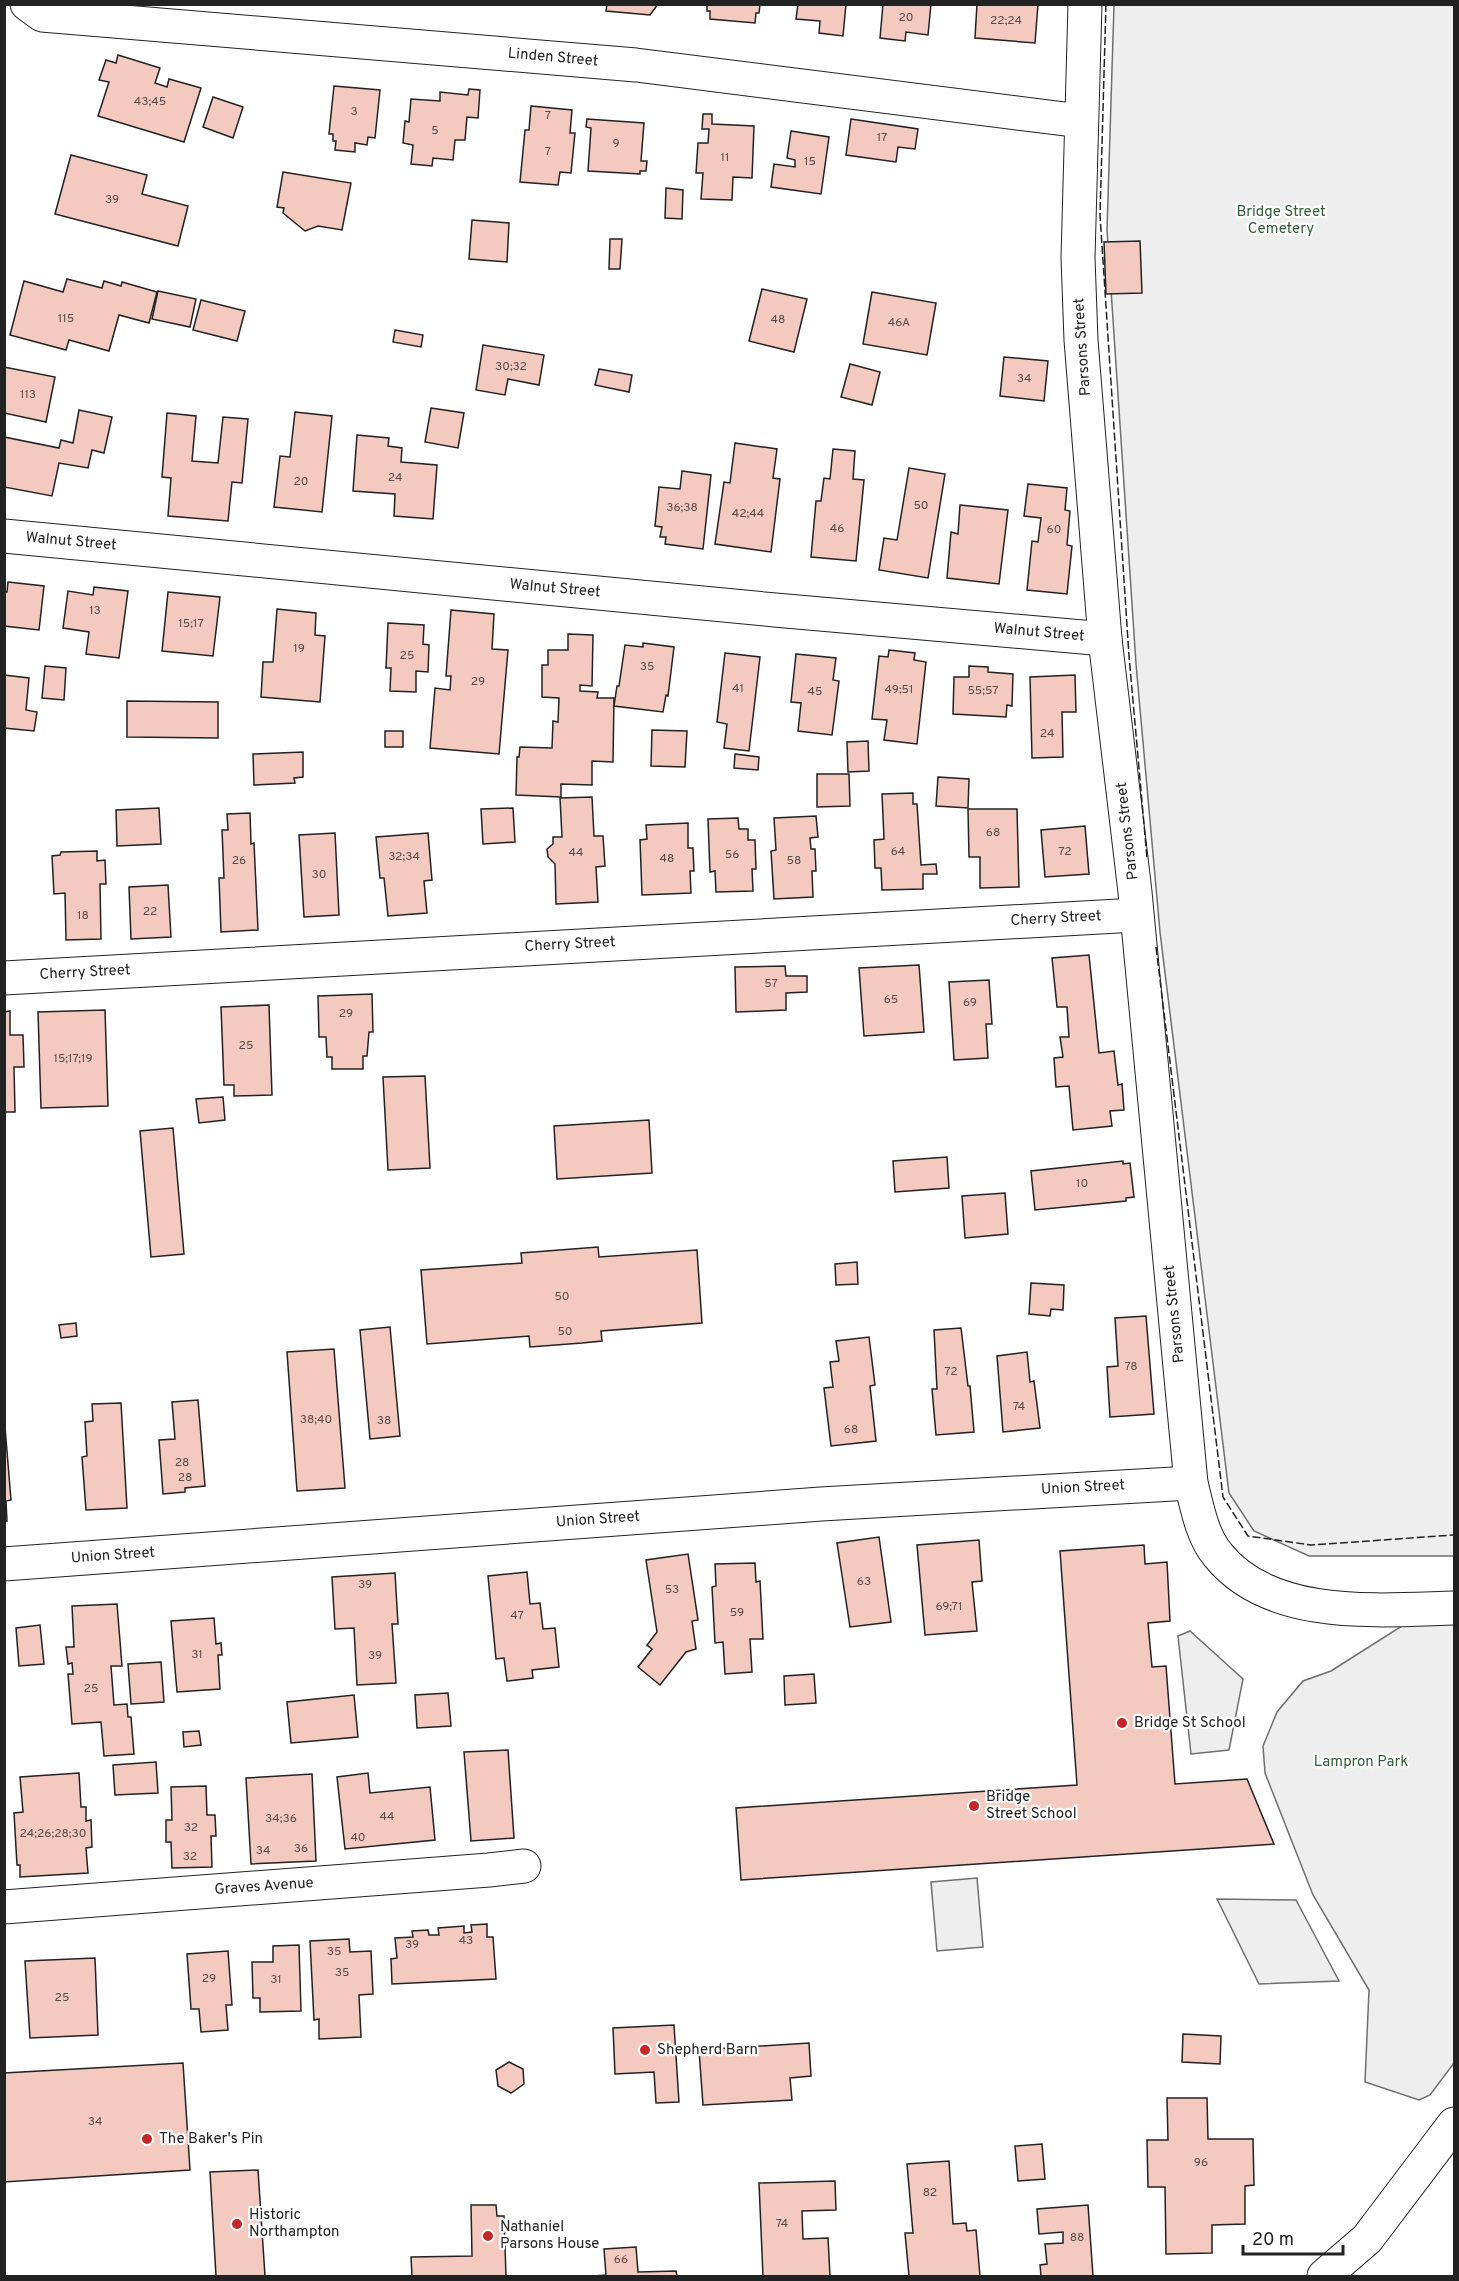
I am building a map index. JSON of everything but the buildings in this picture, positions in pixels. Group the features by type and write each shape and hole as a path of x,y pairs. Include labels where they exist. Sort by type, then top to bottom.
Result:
{"main road":[{"path":"4,17 13,4"},
{"name":"Linden Street","path":"27,4 42,15 636,65 1081,122"},
{"name":"Parsons Street","path":"1085,4 1078,258 1081,340 1105,639 1136,915 1191,1483 1201,1522 1217,1554 1236,1573 1257,1587 1299,1602 1352,1610 1455,1608"},
{"name":"Walnut Street","path":"4,536 1105,639"},
{"name":"Cherry Street","path":"4,978 1136,915"},
{"name":"Union Street","path":"4,1564 821,1504 1191,1483"},
{"name":"Graves Avenue","path":"4,1907 524,1866"},
{"path":"1324,2277 1367,2239 1455,2124"}],"green space":[{"name":"Bridge Street Cemetery","path":"1114,5 1454,5 1454,1556 1309,1556 1254,1531 1229,1493 1160,932 1136,664 1107,230"},
{"name":"Lampron Park","path":"1416,1617 1454,1618 1454,2063 1430,2095 1419,2100 1365,2082 1369,1990 1313,1895 1265,1773 1263,1746 1277,1712 1303,1681 1331,1671"},
{"path":"1190,1631 1243,1679 1229,1750 1191,1754 1178,1636"},
{"path":"977,1878 983,1947 937,1951 931,1882"},
{"path":"1217,1899 1296,1900 1339,1981 1259,1984"}],"fence":[{"path":"1106,4 1100,215 1129,656 1147,858"},
{"path":"1156,947 1223,1497 1248,1536 1311,1545 1454,1535"}],"place":[{"name":"Bridge St School","path":"1122,1723"},
{"name":"Bridge Street School","path":"974,1806"},
{"name":"Shepherd Barn","path":"645,2050"},
{"name":"The Baker's Pin","path":"147,2139"},
{"name":"Historic Northampton","path":"237,2224"},
{"name":"Nathaniel Parsons House","path":"488,2236"}]}
